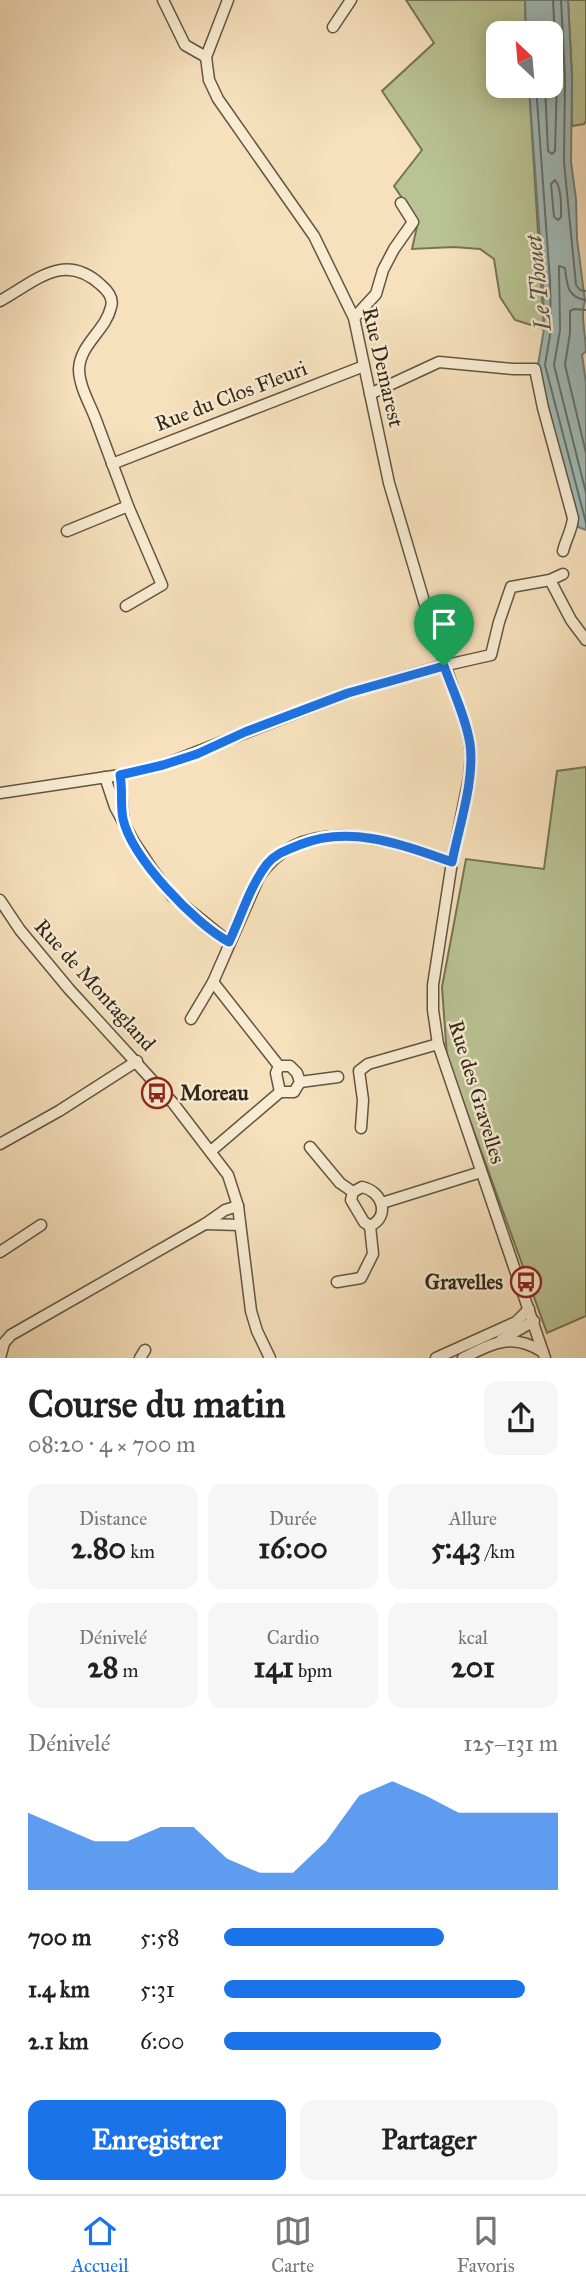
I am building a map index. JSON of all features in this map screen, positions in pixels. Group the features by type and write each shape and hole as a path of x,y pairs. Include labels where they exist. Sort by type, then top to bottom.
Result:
{"street":[{"path":"163,0 185,45 206,57 228,0"},
{"path":"333,27 351,0"},
{"name":"Rue Demarest","path":"206,57 209,80 218,99 314,236 354,318 389,483 444,666"},
{"path":"354,318 376,294 383,270 413,222 401,203"},
{"path":"0,301 48,274 74,268 89,275 109,292 113,303 109,316 85,350 79,368 84,390 128,506 162,585 126,606"},
{"path":"370,394 439,362 487,368 535,369 573,518 572,531 565,541 563,551"},
{"name":"Rue du Clos Fleuri","path":"112,464 364,366"},
{"path":"66,531 128,506"},
{"path":"0,793 120,775 163,765 348,693 491,656 511,587 551,580 562,574"},
{"path":"551,580 571,620 586,640"},
{"name":"Rue des Gravelles","path":"444,666 468,732 471,755 433,985 433,1010 438,1044 544,1355"},
{"path":"120,775 123,819"},
{"path":"104,777 115,807 134,842 172,896 229,942"},
{"path":"191,1019 213,982 258,877 279,853 328,835 382,840 409,846 452,862"},
{"name":"Rue de Montagland","path":"0,900 20,930 69,989 137,1061 229,1175 237,1206 251,1311 270,1357"},
{"path":"213,982 279,1066"},
{"path":"361,1128 363,1100 359,1071 368,1064 438,1044"},
{"path":"0,1144 59,1111 137,1061"},
{"path":"279,1066 290,1066 297,1073 300,1083"},
{"path":"279,1066 275,1073 280,1092"},
{"path":"211,1151 280,1092 294,1092 300,1083 338,1077"},
{"path":"310,1147 340,1183 353,1192"},
{"path":"382,1203 481,1172"},
{"path":"362,1187 378,1194 382,1203 383,1211 377,1222 370,1226 364,1222 351,1200 353,1192 362,1187"},
{"path":"0,1354 11,1335 225,1210 237,1206"},
{"path":"205,1224 240,1225"},
{"path":"0,1252 41,1225"},
{"path":"337,1282 361,1278 373,1254 370,1226"},
{"path":"436,1357 516,1322 529,1310"},
{"path":"463,1357 496,1343 534,1321"},
{"path":"496,1343 509,1340 531,1344 544,1355"}],"green space":[{"path":"406,0 525,0 526,21 486,21 486,98 530,98 544,329 515,320 500,297 494,259 480,249 412,249 418,222 394,186 422,150 382,91 434,43"},
{"path":"568,0 586,0 586,121 584,124 572,126 572,78"},
{"path":"586,767 586,1316 547,1333 447,1057 442,987 466,859 544,869 557,771"}],"water":[{"path":"525,0 568,0 572,78 571,162 585,301 583,319 586,351 582,355 586,383 586,530 578,527 538,365 544,329 543,281 530,98 564,98 564,21 526,21"}],"place":[{"name":"Moreau","path":"157,1093"},
{"name":"Gravelles","path":"526,1282"}],"route":[{"path":"444,666 468,732 471,755 452,862 409,846 382,840 328,835 308,841 279,853 268,863 258,877 229,942 172,896 134,842 123,819 120,775 197,754 245,732 348,693 444,666"}],"water label":[{"name":"Le Thouet","path":"538,283"}]}
